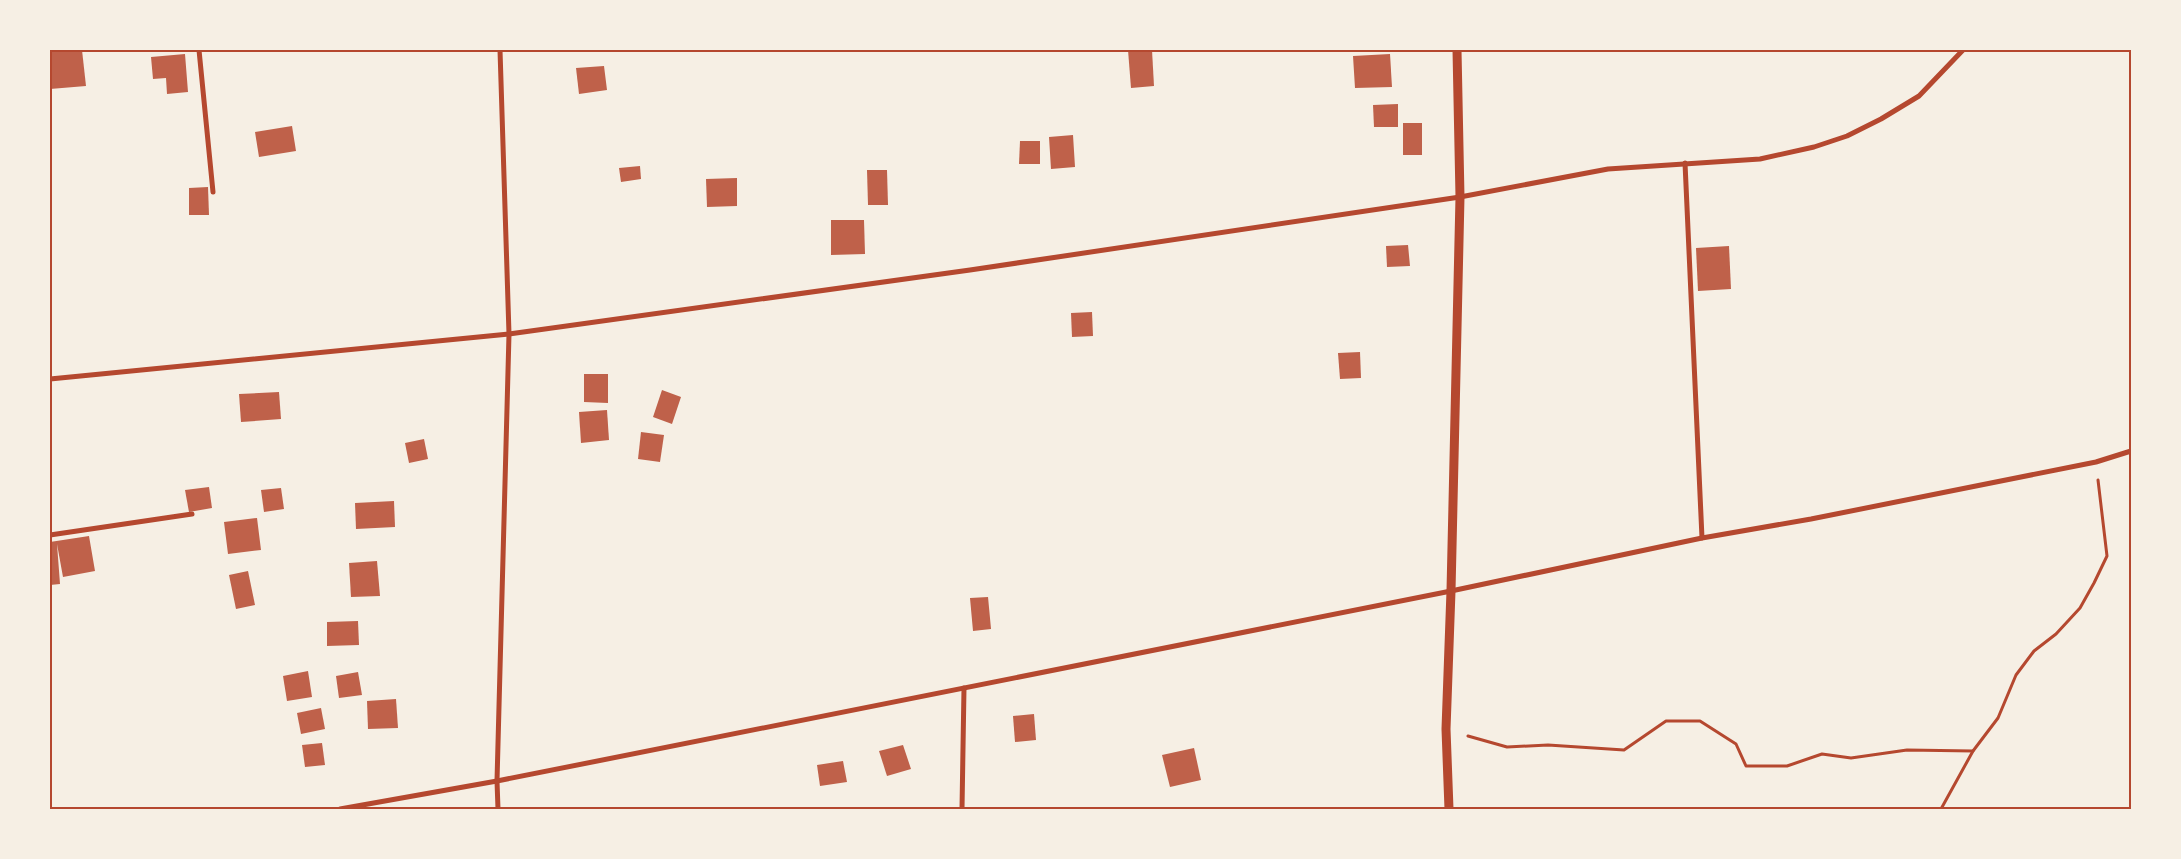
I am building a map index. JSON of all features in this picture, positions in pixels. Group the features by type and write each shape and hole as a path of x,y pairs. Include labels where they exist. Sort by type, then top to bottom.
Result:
{"street":[{"path":"199,50 213,192"},
{"path":"498,809 497,781 509,334 500,50"},
{"path":"1449,809 1446,729 1460,197 1456,50"},
{"path":"50,379 509,334 970,270 1460,197 1608,169 1760,159 1814,147 1847,136 1881,119 1920,96 1963,50"},
{"path":"1685,163 1702,538"},
{"path":"340,809 497,781 1451,591 1702,538 1811,519 2096,462 2131,451"},
{"path":"50,535 192,514"},
{"path":"962,809 964,688"}],"path":[{"path":"1941,809 1973,751 1998,718 2016,675 2034,651 2056,634 2080,608 2107,556 2096,462"},
{"path":"1446,729 1507,748 1548,745 1624,750 1666,721 1700,721 1736,744 1746,766 1787,766 1822,754 1851,758 1907,750 1973,751"}],"building":[{"path":"50,50 82,50 86,86 50,89"},
{"path":"1128,50 1152,50 1154,86 1131,88"},
{"path":"185,54 188,92 167,94 166,78 153,79 151,57"},
{"path":"1390,54 1392,87 1355,88 1353,56"},
{"path":"604,66 607,90 579,94 576,68"},
{"path":"1398,104 1398,127 1374,127 1373,105"},
{"path":"1403,123 1422,123 1422,155 1403,155"},
{"path":"292,126 296,151 259,157 255,132"},
{"path":"1073,135 1075,167 1051,169 1049,137"},
{"path":"1020,141 1040,141 1040,164 1019,164"},
{"path":"640,166 641,179 621,182 619,168"},
{"path":"867,170 887,170 888,205 868,205"},
{"path":"737,178 737,206 707,207 706,179"},
{"path":"208,187 209,215 189,215 189,188"},
{"path":"831,220 864,220 865,254 831,255"},
{"path":"1408,245 1410,266 1387,267 1386,246"},
{"path":"1729,246 1731,289 1698,291 1696,248"},
{"path":"1092,312 1093,336 1072,337 1071,313"},
{"path":"1360,352 1361,378 1340,379 1338,353"},
{"path":"584,374 608,374 608,403 584,402"},
{"path":"662,390 681,397 672,424 653,417"},
{"path":"279,392 281,419 241,422 239,394"},
{"path":"607,410 609,440 581,443 579,412"},
{"path":"641,432 664,435 660,462 638,459"},
{"path":"424,439 428,459 409,463 405,443"},
{"path":"209,487 212,508 189,512 185,490"},
{"path":"281,488 284,509 264,512 261,490"},
{"path":"394,501 395,527 356,529 355,503"},
{"path":"257,518 261,550 228,554 224,522"},
{"path":"89,536 95,571 63,577 57,544 60,584 50,585 50,542"},
{"path":"377,561 380,596 351,597 349,563"},
{"path":"248,571 255,605 236,609 229,575"},
{"path":"988,597 991,629 973,631 970,598"},
{"path":"358,621 359,645 327,646 327,622"},
{"path":"308,671 312,697 287,701 283,676"},
{"path":"358,672 362,695 339,698 336,676"},
{"path":"396,699 398,728 368,729 367,701"},
{"path":"321,708 325,729 301,734 297,713"},
{"path":"1034,714 1036,740 1015,742 1013,716"},
{"path":"322,743 325,765 305,767 302,745"},
{"path":"903,745 911,769 887,776 879,751"},
{"path":"1194,748 1201,780 1170,787 1162,755"},
{"path":"843,761 847,782 820,786 817,765"}]}
